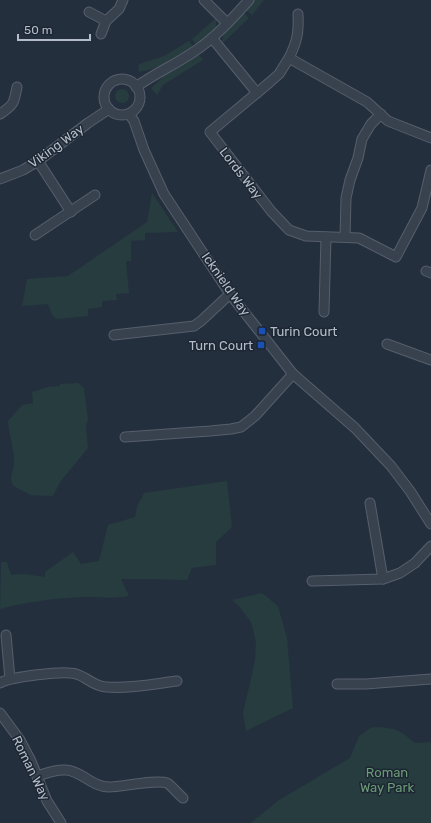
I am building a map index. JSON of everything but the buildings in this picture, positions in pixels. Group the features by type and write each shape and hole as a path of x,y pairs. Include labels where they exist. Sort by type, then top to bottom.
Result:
{"street":[{"path":"101,34 106,21 119,9 123,0"},
{"path":"204,0 227,23"},
{"path":"136,87 183,59 212,38 249,0"},
{"path":"89,12 106,21"},
{"name":"Lords Way","path":"298,14 299,27 297,38 289,58 279,74 210,132 285,227 294,233 306,236 354,237 396,257 422,208 431,170"},
{"path":"212,38 257,93"},
{"path":"289,58 367,102 388,121 431,138"},
{"path":"117,80 131,82 140,94 136,109 129,114 119,115 109,109 106,103 106,90 117,80"},
{"path":"0,114 11,107 15,100 17,87"},
{"name":"Viking Way","path":"0,179 23,170 38,161 109,109"},
{"name":"Icknield Way","path":"129,114 134,121 144,150 164,194 230,294 293,374 355,428 391,466 410,491 431,524"},
{"path":"345,237 346,198 362,139 371,124 381,114"},
{"path":"38,161 71,212"},
{"path":"35,235 95,195"},
{"path":"324,312 326,237"},
{"path":"114,335 194,326 202,321 230,294"},
{"path":"387,344 429,359"},
{"path":"125,437 210,431 241,427 255,416 293,374"},
{"path":"370,503 383,579"},
{"path":"312,581 383,579 400,572 415,563 431,546"},
{"path":"6,635 10,679"},
{"path":"0,683 10,679 70,672 77,674 98,686 107,687 177,681"},
{"path":"337,684 431,679"},
{"name":"Roman Way","path":"1,716 20,740 31,761 47,801 61,823"},
{"path":"37,776 58,770 67,770 73,771 99,786 120,786 159,782 167,784 182,798"}],"green space":[{"path":"254,0 264,0 252,15 246,10"},
{"path":"244,13 249,18 223,43 222,39 226,31"},
{"path":"216,18 216,28 196,45 192,39"},
{"path":"189,41 193,47 181,55 160,66 139,72 138,66 140,64 164,56"},
{"path":"198,54 203,60 163,85 157,95 151,88 164,76"},
{"path":"122,89 127,91 129,96 127,101 122,103 117,101 115,96 117,91"},
{"path":"152,193 178,232 145,233 145,240 131,241 131,261 126,261 129,293 116,294 117,300 102,301 102,307 88,309 88,316 57,319 52,315 48,304 22,306 27,279 68,276 147,222"},
{"path":"78,383 84,388 88,419 86,426 88,448 60,482 53,496 30,495 14,486 11,481 14,460 8,421 22,405 33,403 32,392 48,387 60,386 60,384"},
{"path":"227,481 232,527 216,542 216,565 192,568 187,580 121,579 129,596 114,598 79,597 56,599 32,602 0,609 1,562 7,562 11,575 24,574 45,577 45,572 73,552 81,564 99,561 108,525 135,517 137,507 144,493"},
{"path":"262,593 278,606 287,638 293,708 246,731 243,713 255,661 256,642 251,622 238,605 232,600"},
{"name":"Roman Way Park","path":"372,727 395,730 404,734 415,743 431,742 431,823 251,823 279,800 350,758 359,736"}],"place":[{"name":"Turin Court","path":"262,331"},
{"name":"Turn Court","path":"261,345"}]}
